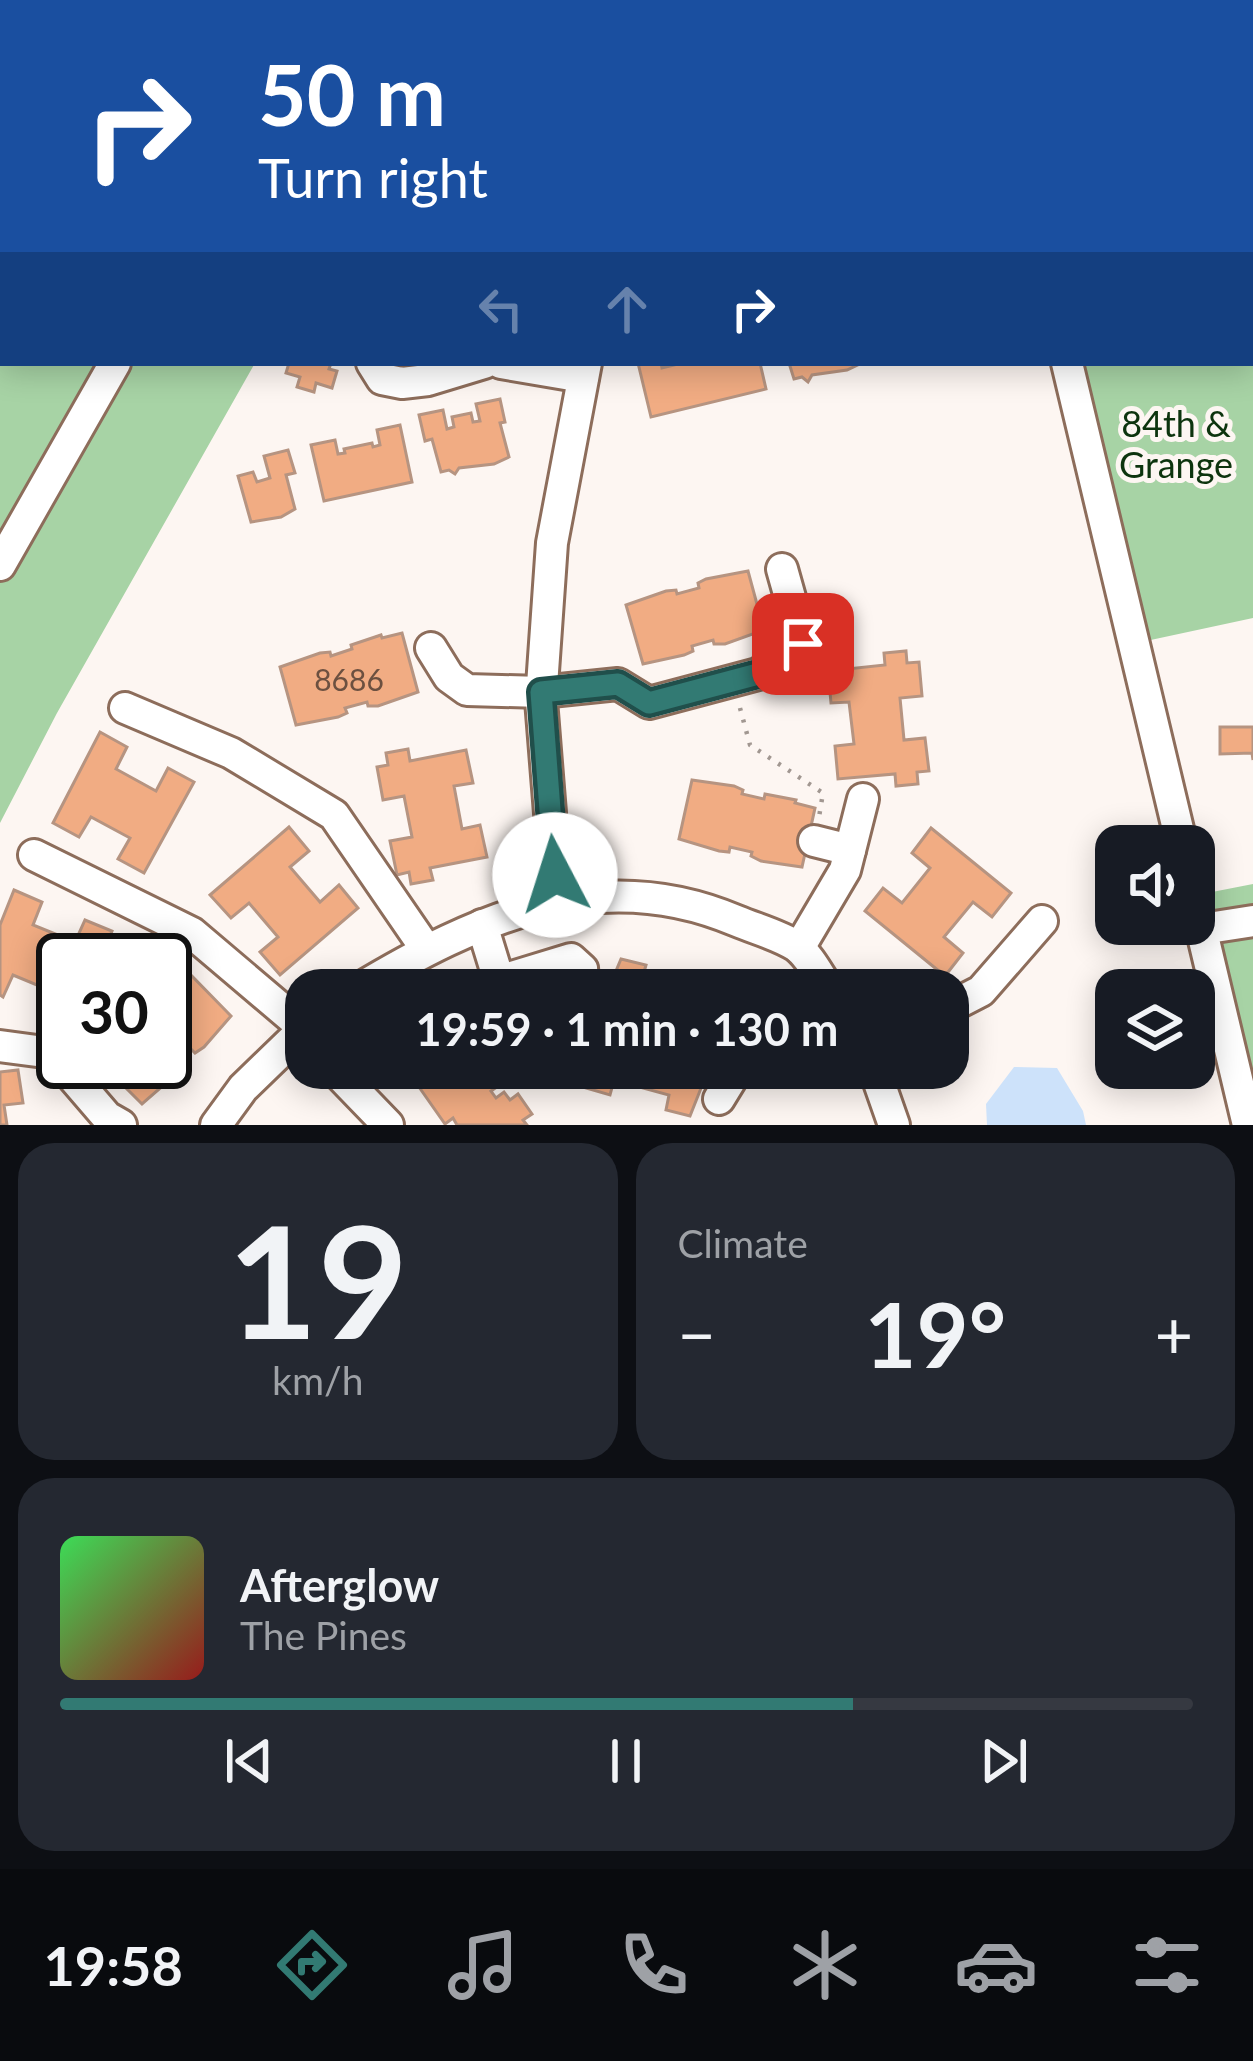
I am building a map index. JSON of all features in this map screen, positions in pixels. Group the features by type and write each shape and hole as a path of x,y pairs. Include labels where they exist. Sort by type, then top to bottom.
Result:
{"street":[{"path":"0,565 113,366"},
{"path":"374,366 382,379 402,383 472,366"},
{"path":"538,366 585,370 552,543 541,692 557,901"},
{"path":"1068,366 1177,825"},
{"path":"431,648 449,677 467,690 541,692 618,684 649,703 758,674 803,644 782,569"},
{"path":"125,708 231,753 334,815 426,949"},
{"path":"799,948 845,870 863,799"},
{"path":"814,841 850,850"},
{"path":"34,855 192,933 285,1015"},
{"path":"392,969 426,949 557,901 626,895 696,904 799,948 814,969"},
{"path":"969,997 981,991 1042,921"},
{"path":"1215,927 1253,921"},
{"path":"482,926 496,969"},
{"path":"1206,945 1248,1125"},
{"path":"544,969 571,959 582,969"},
{"path":"0,1046 52,1053 107,1117 121,1125"},
{"path":"216,1125 243,1088 285,1049"},
{"path":"353,1089 388,1125"},
{"path":"719,1099 725,1089"},
{"path":"881,1089 894,1125"}],"path":[{"path":"732,681 750,745 824,794 814,841"}],"green space":[{"path":"0,366 253,366 57,713 0,823"},
{"name":"84th & Grange","path":"1081,366 1253,366 1253,618 1146,641"},
{"path":"1253,884 1253,1092 1215,928 1215,891"}],"water":[{"path":"1014,1067 1057,1068 1083,1111 1086,1125 987,1125 986,1104"}],"building":[{"path":"288,366 330,366 337,371 332,388 316,383 314,392 297,387 300,377 286,373"},
{"path":"639,366 761,366 766,389 651,417"},
{"path":"790,366 856,366 812,375 808,382 802,377 794,379"},
{"path":"500,399 505,422 500,423 509,457 494,464 459,468 455,474 441,472 432,439 425,441 419,415 443,410 447,429 454,427 452,417 471,413 473,422 480,421 476,404"},
{"path":"400,425 412,482 324,501 311,445 335,440 338,454 372,443 373,447 380,445 377,430"},
{"path":"288,450 295,473 286,475 295,509 281,517 251,522 238,476 253,472 257,482 270,478 264,456"},
{"path":"748,571 764,630 725,644 713,640 692,646 693,651 684,655 643,664 626,605"},
{"path":"402,633 418,692 378,706 367,702 345,708 347,713 338,717 296,725 280,667 320,653 331,656 381,635"},
{"path":"906,651 907,663 919,662 922,696 900,698 904,740 925,738 929,771 917,772 918,784 896,786 895,774 838,779 835,746 854,744 849,702 831,703 828,671 885,665 884,653"},
{"path":"1220,727 1253,727 1253,760 1252,753 1220,754"},
{"path":"100,732 127,747 116,769 156,791 168,768 194,782 144,873 118,859 130,838 91,817 79,837 53,823"},
{"path":"408,749 410,761 466,750 473,783 454,786 462,829 480,825 487,857 430,868 433,880 411,884 409,872 397,875 390,841 412,837 404,796 383,800 377,767 388,765 386,753"},
{"path":"692,780 815,808 802,867 679,839"},
{"path":"289,827 309,851 290,867 320,902 339,885 358,908 280,975 260,952 278,937 249,903 231,918 210,895"},
{"path":"931,828 1011,893 992,917 973,902 944,937 963,953 950,969 936,969 865,911 883,888 902,903 930,868 912,853"},
{"path":"14,890 42,902 33,925 53,933 36,933 36,985 13,975 3,997 0,995 0,925"},
{"path":"85,920 111,933 79,933"},
{"path":"621,959 646,965 645,969 617,969"},
{"path":"192,976 231,1016 195,1053 192,1050"},
{"path":"18,1070 23,1103 4,1105 7,1125 0,1125 0,1072"},
{"path":"127,1089 159,1089 142,1104"},
{"path":"420,1089 494,1089 496,1098 504,1092 510,1100 518,1094 532,1114 523,1120 527,1125 457,1125 453,1118 445,1124"},
{"path":"647,1089 701,1089 690,1116 666,1110 669,1095"}],"route":[{"path":"555,875 541,692 618,684 649,703 758,674 803,644"}]}
